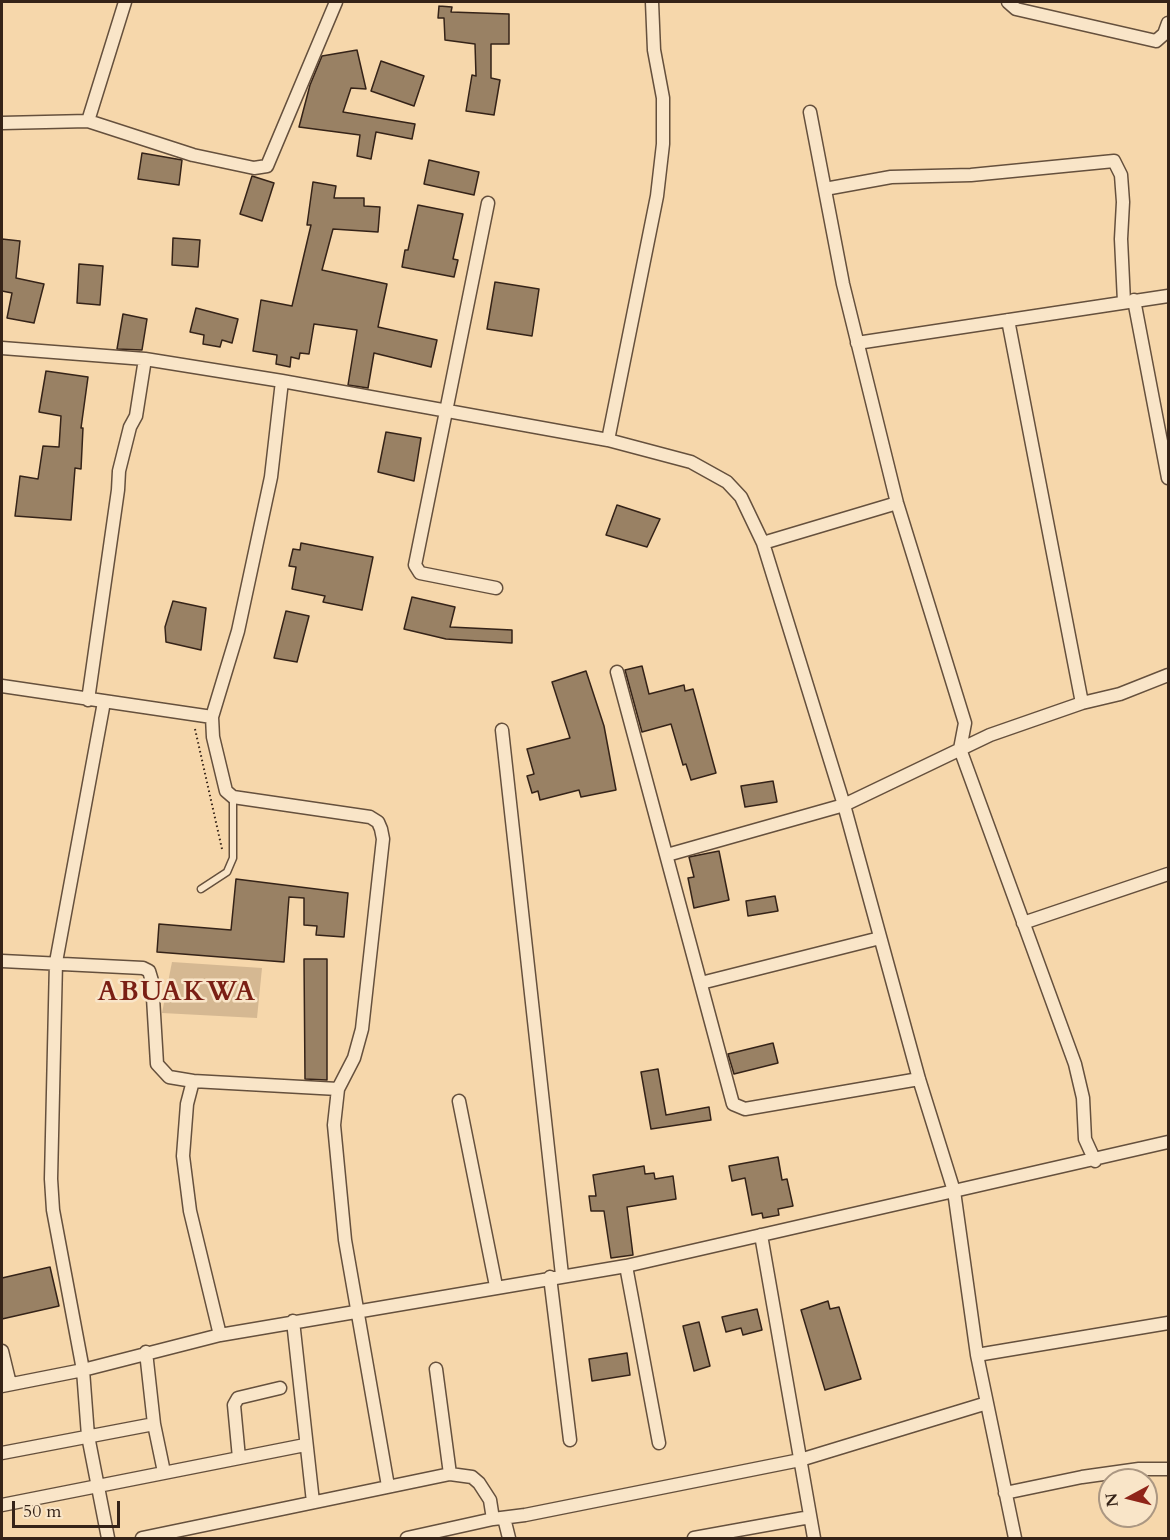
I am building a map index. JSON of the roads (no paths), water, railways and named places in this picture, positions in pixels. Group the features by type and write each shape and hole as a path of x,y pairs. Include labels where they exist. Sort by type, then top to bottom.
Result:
{"street":[{"path":"88,121 125,2"},
{"path":"2,123 88,121 193,154 254,168 267,166 336,2"},
{"path":"608,440 657,196 663,144 663,98 654,50 652,2"},
{"path":"1008,2 1016,9 1156,41 1164,34 1168,23"},
{"path":"810,112 857,343 897,503 966,723 960,749 1075,1064 1083,1098 1085,1139 1095,1161"},
{"path":"825,189 891,177 971,175 1114,161 1121,175 1124,202 1121,239 1129,301 1168,478"},
{"path":"488,203 415,565 420,573 496,588"},
{"path":"857,343 1168,296"},
{"path":"1008,320 1082,702"},
{"path":"2,348 145,359 282,381 608,440 691,462 711,471 727,482 741,497 763,543 844,805 918,1079 954,1191 977,1355 1015,1539"},
{"path":"88,700 119,471 130,427 136,416 145,359"},
{"path":"282,381 271,477 254,561 238,632 212,717 217,762 226,791 233,797 370,817 378,822 381,829 383,839 362,1029 354,1058 338,1089 334,1125 345,1240 388,1486"},
{"path":"763,543 897,503"},
{"path":"617,672 730,1097 737,1107 745,1109 918,1079"},
{"path":"667,855 844,805 990,735 1082,702 1120,694 1168,675"},
{"path":"2,686 212,717"},
{"path":"104,702 56,962 51,1179 53,1210 83,1370 88,1436 108,1539"},
{"path":"502,730 570,1440"},
{"path":"1023,923 1168,874"},
{"path":"700,983 880,938"},
{"path":"2,961 56,962 143,968 148,971 152,981 157,1064 169,1077 193,1082 338,1089"},
{"path":"193,1082 187,1104 183,1156 190,1211 220,1335"},
{"path":"459,1101 496,1286"},
{"path":"2,1351 6,1385 83,1370 146,1352 220,1335 496,1286 626,1266 1095,1161 1168,1142"},
{"path":"761,1235 814,1539"},
{"path":"626,1266 659,1443"},
{"path":"293,1321 313,1502"},
{"path":"977,1355 1168,1323"},
{"path":"146,1352 154,1424 164,1472"},
{"path":"436,1369 450,1474"},
{"path":"238,1458 234,1405 238,1398 280,1388"},
{"path":"407,1539 499,1518 800,1460 987,1403"},
{"path":"2,1453 154,1424"},
{"path":"2,1505 305,1444"},
{"path":"1005,1493 1082,1477 1139,1469 1168,1468"},
{"path":"142,1539 450,1474 472,1477 479,1483 508,1539"},
{"path":"694,1539 810,1517"},
{"path":"210,1525 213,1539"}],"lane":[{"path":"201,889 227,872 233,858 233,797"}],"district":[{"name":"ABUAKWA","path":"177,994"}]}
